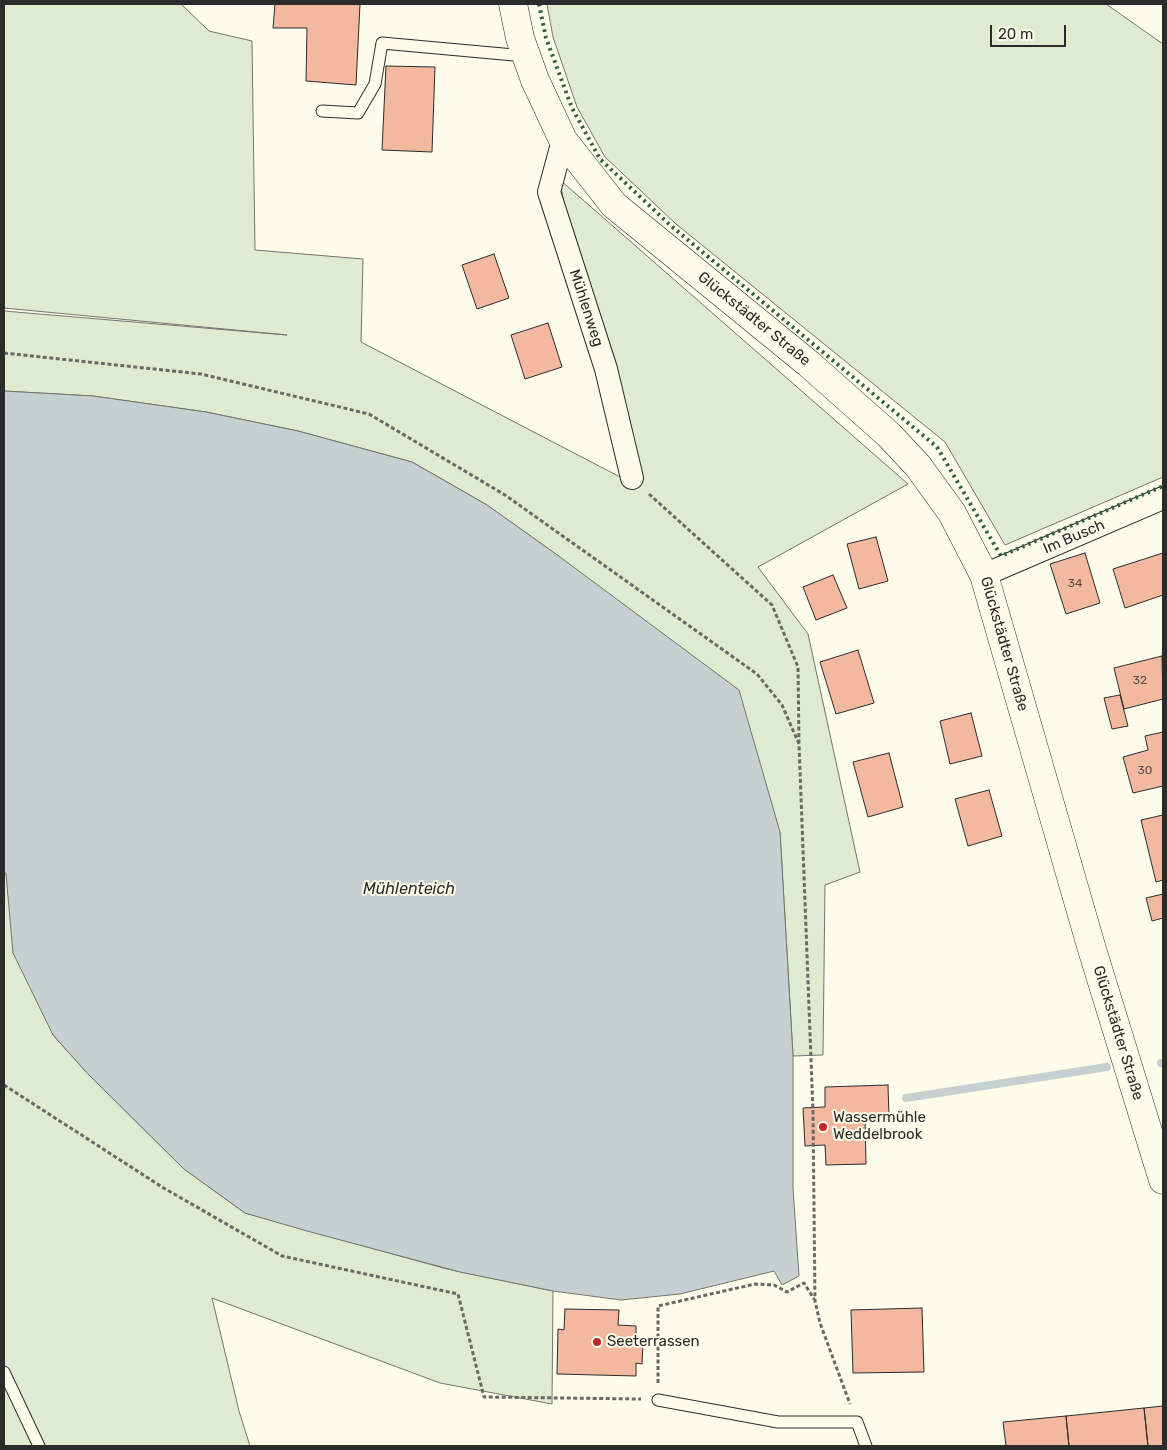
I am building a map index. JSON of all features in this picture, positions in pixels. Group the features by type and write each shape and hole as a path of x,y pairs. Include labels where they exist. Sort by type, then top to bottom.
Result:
{"street":[{"name":"Glückstädter Straße","path":"513,4 520,38 535,80 563,140 614,205 809,364 889,435 918,466 952,513 984,575 1091,946 1163,1180"},
{"name":"Mühlenweg","path":"563,140 549,192 606,369 632,478"},
{"name":"Im Busch","path":"984,575 1163,498"}],"lane":[{"path":"322,111 358,113 375,84 382,42 527,56"},
{"path":"4,1372 39,1446"},
{"path":"658,1400 778,1422 857,1422 866,1446"}],"path":[{"path":"4,353 201,374 369,414 505,495 757,674 782,705 799,744"},
{"path":"632,478 772,606 798,667 799,744 813,1112 815,1300 820,1323 857,1422"},
{"path":"4,1085 162,1187 282,1256 458,1294 484,1397 658,1400 658,1306 755,1284 774,1285 787,1292 804,1282 815,1300"}],"green space":[{"path":"4,4 181,4 209,31 252,41 255,250 363,259 361,342 622,478 601,370 559,179 908,484 758,567 808,634 860,872 825,885 823,1055 793,1056 780,832 560,557 487,505 412,462 298,431 206,412 93,396 4,391 4,311 287,335 4,308"},
{"path":"547,4 1106,4 1163,44 1163,477 1005,545 945,442 676,224 605,157 577,107 553,37"},
{"path":"4,871 53,1035 88,1074 184,1169 245,1213 447,1269 553,1291 552,1404 440,1383 212,1298 239,1411 250,1446 4,1446"}],"water":[{"name":"Mühlenteich","path":"4,391 93,396 206,412 298,431 412,462 487,505 739,690 780,832 793,1056 793,1188 799,1276 782,1285 774,1271 680,1294 621,1300 553,1291 460,1272 307,1231 245,1213 184,1169 88,1074 53,1035 13,953 6,874 4,871"}],"building":[{"path":"275,4 360,4 356,85 306,81 307,28 273,28"},
{"path":"386,66 435,67 432,152 382,150"},
{"path":"494,254 509,298 477,309 462,265"},
{"path":"548,323 562,367 525,379 511,335"},
{"path":"876,537 888,581 859,589 847,544"},
{"path":"1085,553 1100,603 1066,614 1050,564"},
{"path":"1163,553 1163,595 1125,608 1113,569"},
{"path":"833,575 847,608 816,620 803,587"},
{"path":"858,650 874,703 836,714 820,662"},
{"path":"1162,656 1163,699 1124,709 1114,668"},
{"path":"1120,695 1128,726 1112,729 1104,698"},
{"path":"971,713 982,756 950,764 940,721"},
{"path":"1163,732 1163,786 1133,793 1123,757 1148,750 1145,736"},
{"path":"889,753 903,807 868,817 853,762"},
{"path":"989,790 1002,836 968,846 955,799"},
{"path":"1163,815 1163,880 1156,882 1141,820"},
{"path":"1163,894 1163,918 1152,921 1146,898"},
{"path":"888,1085 889,1117 865,1117 866,1164 826,1165 825,1145 805,1146 803,1108 825,1107 825,1087"},
{"path":"922,1308 924,1372 853,1373 851,1310"},
{"name":"Seeterrassen","path":"565,1309 619,1310 618,1325 636,1326 636,1343 643,1342 642,1364 636,1363 636,1376 557,1374 558,1329 564,1330"},
{"path":"1163,1406 1163,1446 1148,1446 1144,1408"},
{"path":"1144,1408 1148,1446 1069,1446 1066,1416"},
{"path":"1066,1416 1069,1446 1006,1446 1003,1422"}],"waterway":[{"path":"906,1098 1107,1067"}],"hedge":[{"path":"539,4 546,38 572,108 600,159 670,225 937,447 1001,556 1163,486"}],"place":[{"name":"Wassermühle Weddelbrook","path":"823,1127"},
{"name":"Seeterrassen","path":"597,1342"}]}
